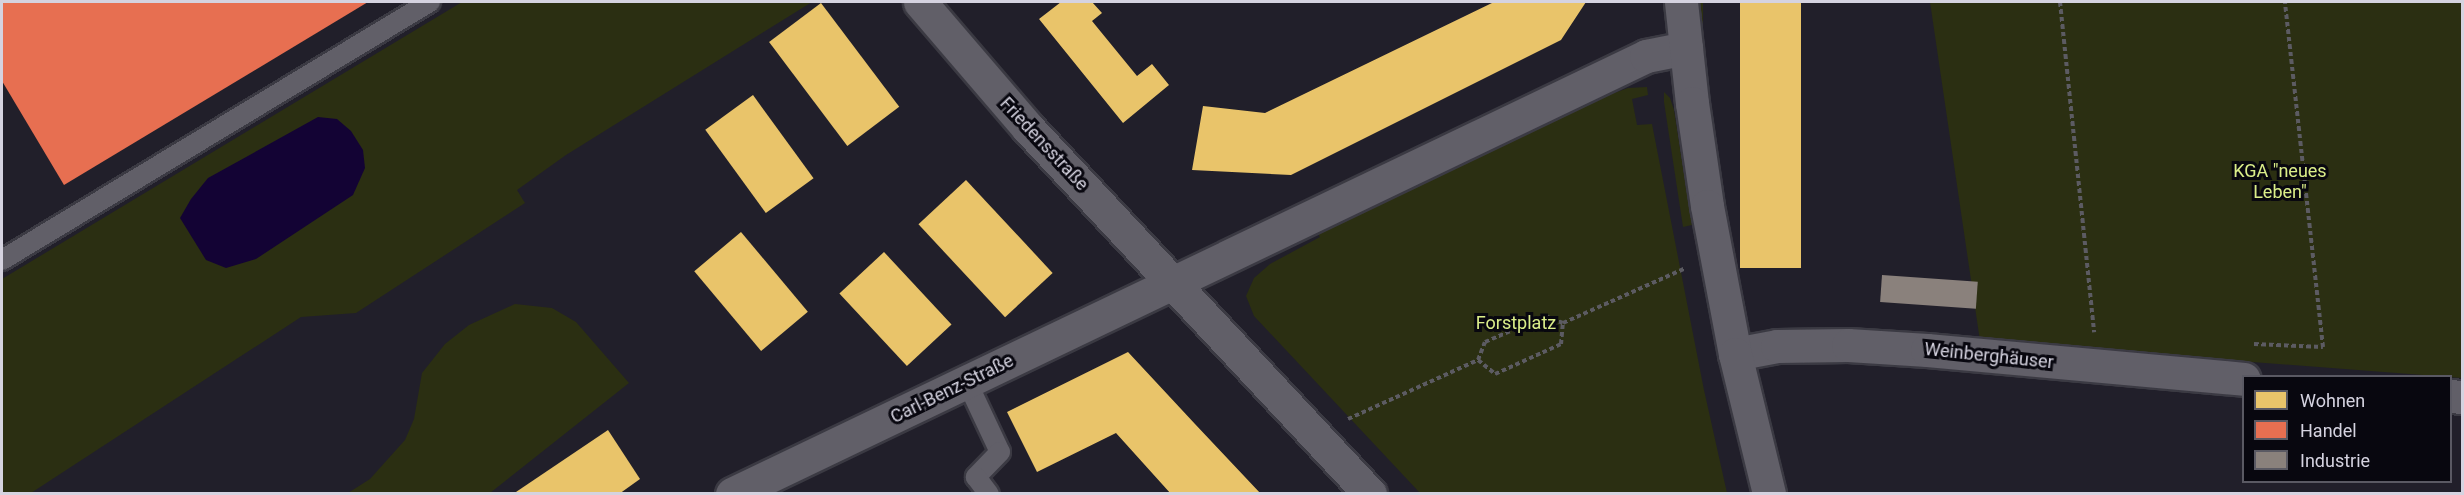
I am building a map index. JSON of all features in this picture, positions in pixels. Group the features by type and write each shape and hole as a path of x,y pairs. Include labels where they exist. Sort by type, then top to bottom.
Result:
{"street":[{"name":"Friedensstraße","path":"920,2 1020,119 1172,282"},
{"path":"1681,2 1707,206 1736,354 1769,494"},
{"path":"1370,494 1172,282 1646,56 1686,48"},
{"name":"Carl-Benz-Straße","path":"732,494 1172,282"},
{"name":"Weinberghäuser","path":"1736,354 1777,346 1848,345 2242,379"}],"lane":[{"path":"2,260 430,2"},
{"path":"967,382 1000,452 975,477 989,494"}],"path":[{"path":"2060,2 2095,338 2092,366"},
{"path":"2243,344 2323,347 2285,2"},
{"path":"1315,435 1478,360 1485,342 1545,316 1563,323 1688,268"},
{"path":"1478,360 1496,374 1561,344 1563,323"}],"green space":[{"path":"462,2 812,2 566,155 517,190 525,203 356,313 301,317 31,493 2,494 2,279"},
{"path":"1697,2 1703,2 1703,94 1697,94"},
{"name":"KGA \"neues Leben\"","path":"1930,2 2462,2 2462,378 2452,377 2452,375 2423,375 1980,341"},
{"name":"Forstplatz","path":"1647,87 1648,95 1632,99 1637,125 1652,124 1704,390 1727,493 1420,493 1254,316 1246,296 1254,278 1270,264 1320,237 1316,230 1584,104 1628,88"},
{"path":"1664,92 1670,98 1674,110 1692,225 1683,227 1664,102"},
{"path":"515,304 552,308 576,322 629,383 490,493 348,493 370,479 405,440 414,419 422,373 445,344 469,325"}],"shaded area":[{"path":"318,117 337,119 351,131 363,150 365,168 353,195 256,259 226,268 206,260 180,218 191,199 208,178"}],"building: Wohnen":[{"path":"1061,2 1092,2 1102,13 1092,21 1137,76 1152,64 1169,85 1123,123 1039,19"},
{"path":"1494,2 1586,2 1561,40 1291,175 1192,170 1203,106 1265,113"},
{"path":"1740,2 1801,2 1801,268 1740,268"},
{"path":"821,3 899,107 847,146 769,42"},
{"path":"753,95 814,178 766,213 705,130"},
{"path":"966,180 1053,273 1005,317 918,224"},
{"path":"741,232 808,312 761,351 694,271"},
{"path":"884,252 952,324 907,366 839,294"},
{"path":"1128,352 1261,494 1171,494 1116,433 1037,472 1007,412"},
{"path":"608,430 640,479 619,494 513,494"}],"building: Handel":[{"path":"2,2 368,2 64,185 2,81"}],"building: Industrie":[{"path":"1882,275 1978,282 1976,309 1880,302"}]}
